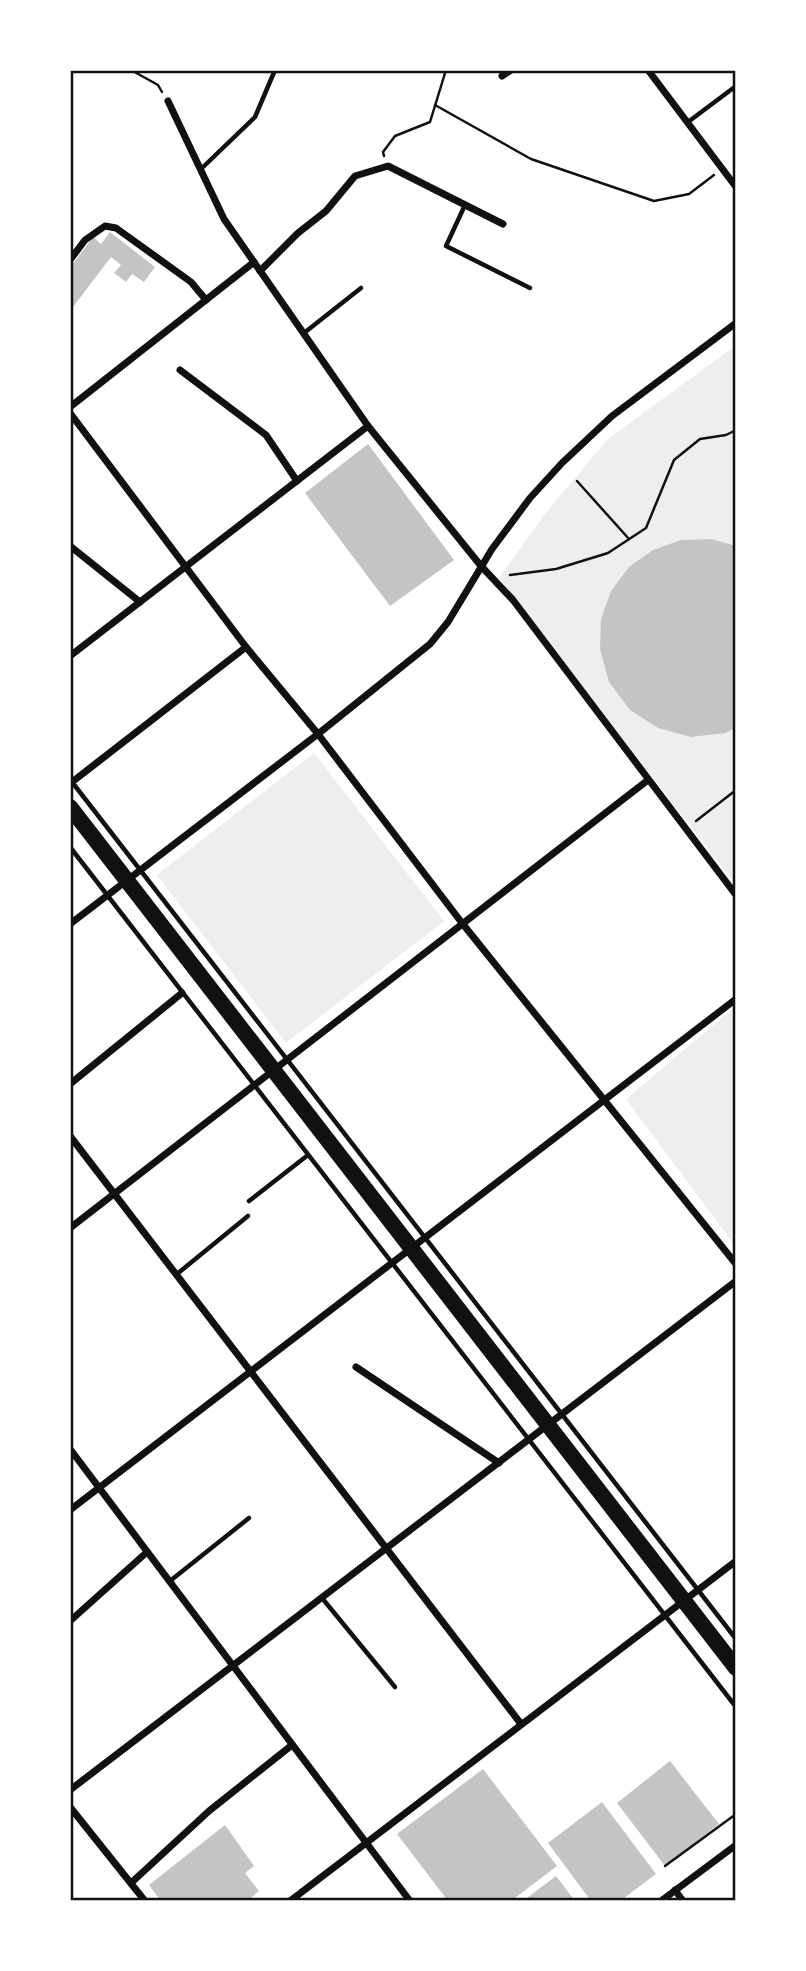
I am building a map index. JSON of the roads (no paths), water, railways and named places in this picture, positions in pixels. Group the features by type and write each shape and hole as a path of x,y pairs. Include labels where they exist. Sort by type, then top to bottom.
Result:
{"main road":[{"path":"70,807 736,1668"}],"street":[{"path":"502,76 510,70"},
{"path":"648,70 736,187"},
{"path":"169,102 224,219 368,426 481,566 513,600 736,895"},
{"path":"260,271 298,233 326,211 355,176 388,166 503,224"},
{"path":"70,260 85,240 106,226 116,228 191,282 206,300"},
{"path":"70,407 254,262"},
{"path":"70,924 318,734 437,637 449,622 481,566 530,498 583,441 736,323"},
{"path":"180,370 266,435 297,481"},
{"path":"70,413 246,648 318,734 462,923 736,1264"},
{"path":"70,656 368,426"},
{"path":"70,546 140,602"},
{"path":"71,781 246,648"},
{"path":"70,1228 648,780"},
{"path":"70,1084 182,993"},
{"path":"70,1510 736,999"},
{"path":"70,1136 521,1724"},
{"path":"70,1790 736,1281"},
{"path":"356,1367 499,1462"},
{"path":"70,1450 410,1901"},
{"path":"70,1621 147,1552"},
{"path":"290,1901 736,1561"},
{"path":"131,1883 209,1811 292,1745"},
{"path":"70,1807 145,1901"},
{"path":"661,1901 736,1845"},
{"path":"675,1890 683,1901"}],"lane":[{"path":"201,169 256,117 275,70"},
{"path":"688,122 736,86"},
{"path":"465,205 446,246 530,288"},
{"path":"304,334 361,288"},
{"path":"71,781 736,1639"},
{"path":"70,847 736,1707"},
{"path":"249,1201 308,1155"},
{"path":"177,1275 248,1216"},
{"path":"169,1581 249,1518"},
{"path":"322,1598 395,1688"}]}
